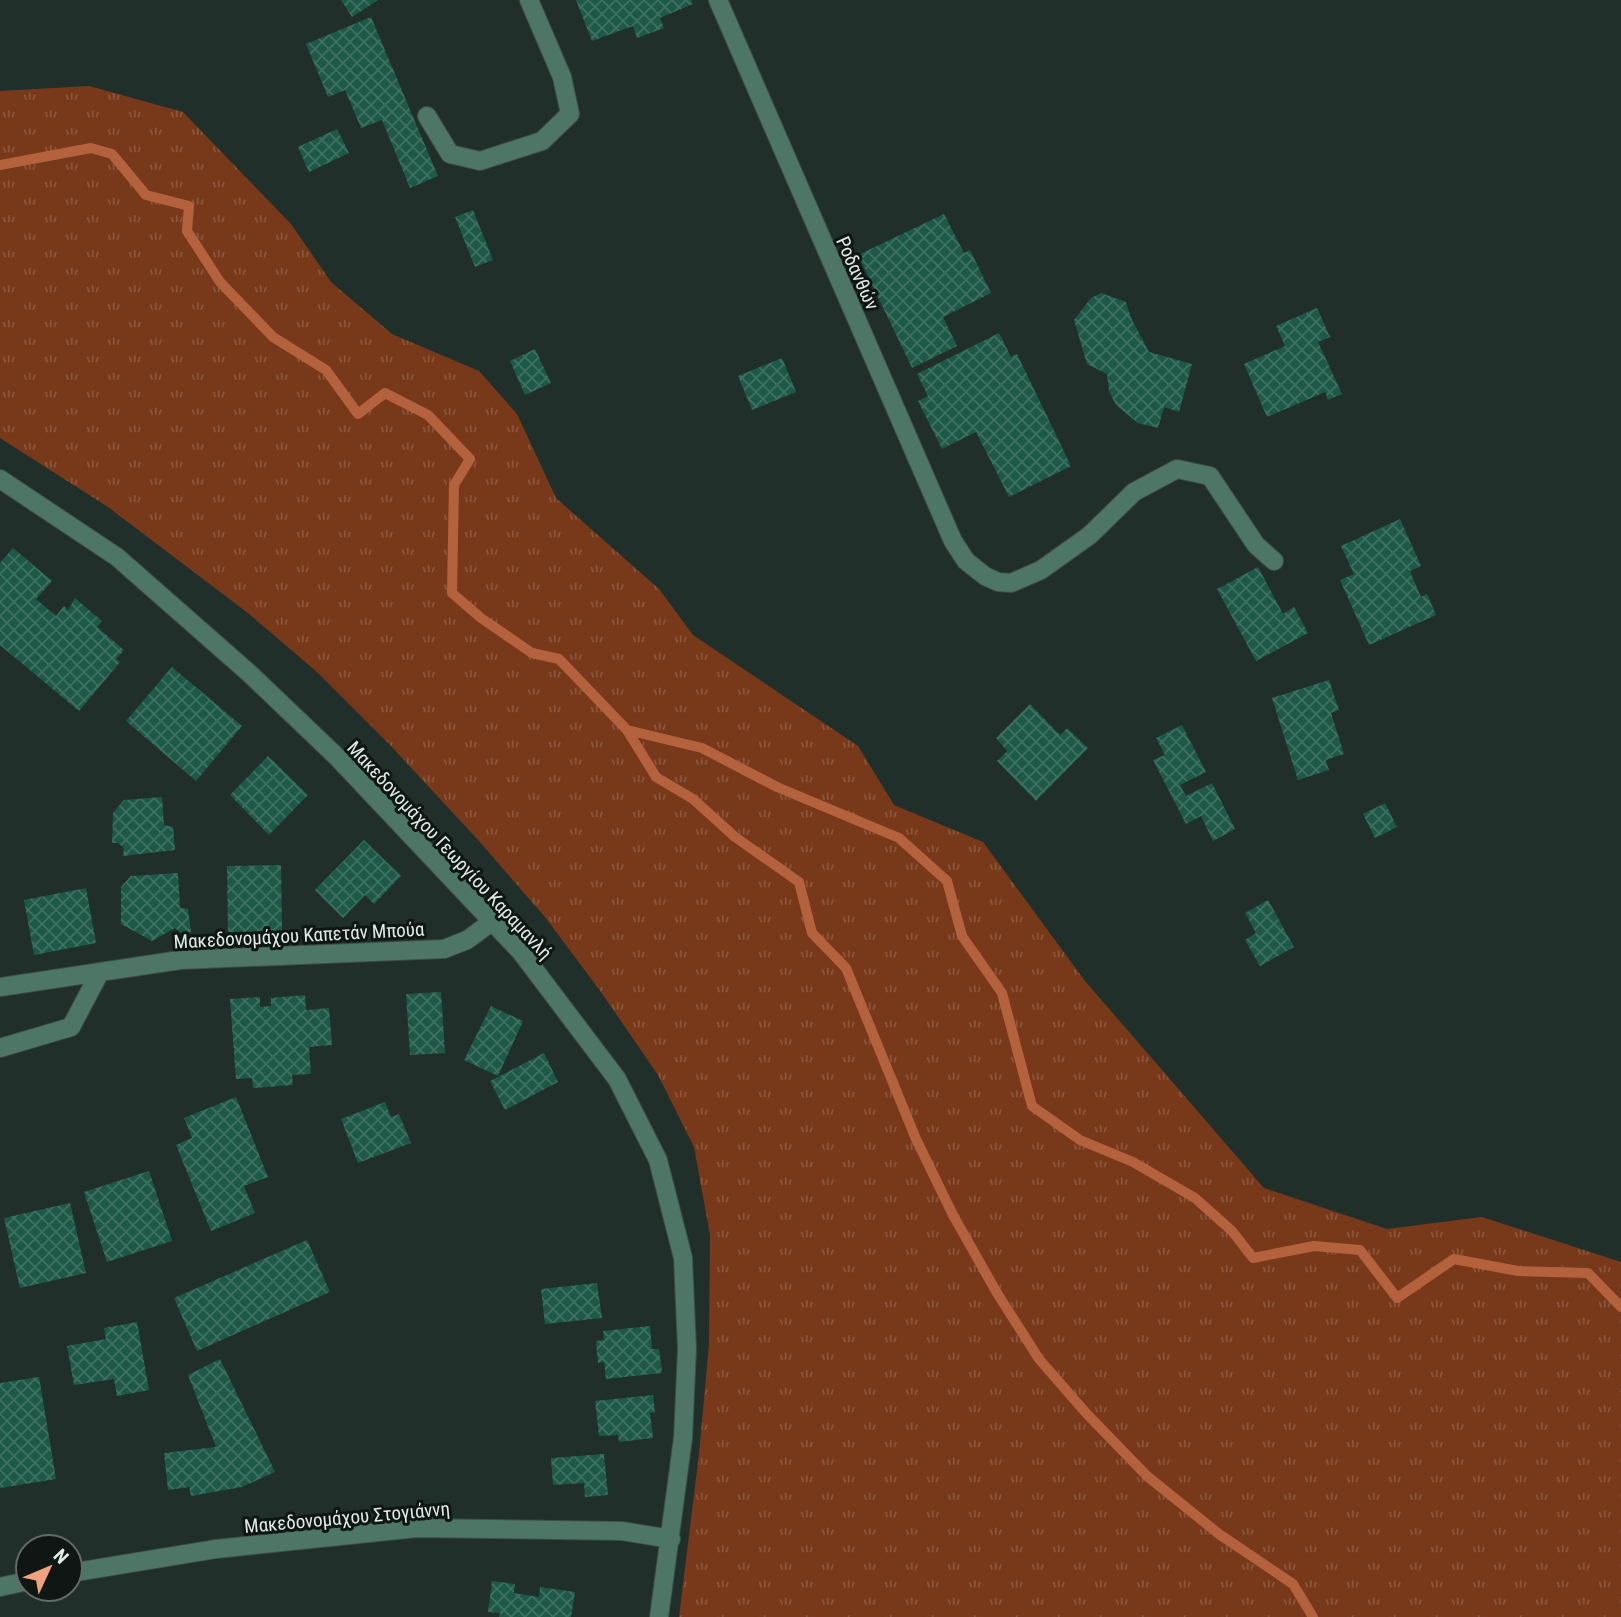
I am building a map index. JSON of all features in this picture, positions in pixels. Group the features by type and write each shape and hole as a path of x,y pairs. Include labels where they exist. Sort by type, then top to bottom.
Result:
{"street":[{"path":"427,116 450,154 480,161 542,141 570,114 562,77 529,0"},
{"name":"Ροδανθών","path":"718,0 953,541 966,561 985,576 998,582 1011,583 1024,578 1090,536 1134,492 1177,470 1210,476 1256,545 1274,561"},
{"name":"Μακεδονομάχου Γεωργίου Καραμανλή","path":"0,479 117,557 249,673 337,757 521,952 617,1079 658,1160 683,1258 687,1349 683,1438 659,1617"},
{"name":"Μακεδονομάχου Καπετάν Μπούα","path":"0,987 180,960 444,948 467,940 493,921"},
{"path":"0,1048 71,1027 100,972"},
{"name":"Μακεδονομάχου Στογιάννη","path":"84,1571 216,1549 417,1528 622,1531 671,1539"}],"green space":[{"path":"89,86 183,112 291,224 331,282 392,334 479,371 517,414 556,498 659,589 693,635 858,746 894,805 983,842 1085,981 1264,1188 1387,1229 1482,1217 1621,1262 1621,1617 679,1617 709,1344 710,1235 694,1147 658,1075 545,917 390,745 317,672 248,613 108,507 0,438 0,91"}],"building":[{"path":"341,0 378,0 352,17"},
{"path":"576,0 691,0 693,4 660,18 664,28 637,38 633,26 592,41"},
{"path":"371,17 438,176 410,188 382,120 361,128 345,90 328,97 306,44"},
{"path":"337,129 349,153 309,172 298,147"},
{"path":"473,210 493,260 475,267 455,217"},
{"path":"944,214 964,253 970,250 991,293 943,317 957,346 912,368 858,255"},
{"path":"1101,293 1126,302 1131,318 1149,352 1192,364 1179,412 1164,407 1158,428 1138,423 1116,405 1109,391 1107,374 1087,364 1074,320 1091,298"},
{"path":"1317,308 1330,337 1318,342 1342,394 1328,400 1325,392 1267,417 1244,364 1285,346 1276,326"},
{"path":"999,333 1011,357 1017,354 1071,466 1009,497 976,432 942,449 918,401 928,396 917,374"},
{"path":"535,349 551,383 525,395 510,361"},
{"path":"782,358 796,392 752,410 738,376"},
{"path":"1400,519 1421,566 1410,571 1421,597 1427,594 1436,615 1369,645 1340,580 1354,574 1341,546"},
{"path":"13,548 52,581 36,599 56,616 64,606 68,610 75,598 102,621 97,627 124,650 116,659 120,662 79,711 0,645 0,563"},
{"path":"1258,567 1283,614 1294,607 1308,633 1256,661 1217,589"},
{"path":"172,667 242,726 196,781 126,721"},
{"path":"1329,680 1339,710 1331,713 1344,754 1326,760 1329,770 1298,780 1272,698"},
{"path":"1030,704 1060,735 1067,728 1088,748 1036,801 997,761 1007,751 996,738"},
{"path":"1182,725 1206,772 1180,785 1186,796 1212,783 1235,829 1213,841 1201,816 1186,824 1153,760 1165,755 1156,738"},
{"path":"268,756 308,795 269,835 230,795"},
{"path":"162,797 164,825 173,827 175,850 123,856 124,848 118,843 112,843 113,813 124,800"},
{"path":"1385,803 1397,827 1375,838 1363,814"},
{"path":"364,840 401,876 374,904 365,895 343,918 315,890"},
{"path":"281,865 282,931 228,932 227,866"},
{"path":"178,873 180,908 188,909 191,932 183,935 175,928 152,941 121,924 121,887 131,876"},
{"path":"86,888 96,943 34,955 24,900"},
{"path":"1268,900 1294,947 1260,966 1245,940 1256,933 1245,913"},
{"path":"441,992 445,1053 410,1055 406,994"},
{"path":"305,995 306,1010 329,1008 332,1045 309,1047 311,1074 292,1075 293,1085 253,1088 252,1078 236,1079 230,999 260,997 260,1007 271,1006 271,998"},
{"path":"491,1006 523,1021 498,1076 464,1060"},
{"path":"544,1053 558,1082 505,1110 490,1081"},
{"path":"236,1097 268,1177 244,1186 255,1213 211,1231 176,1145 192,1138 184,1118"},
{"path":"385,1102 391,1117 399,1114 411,1143 358,1163 341,1119"},
{"path":"149,1171 172,1241 107,1262 84,1192"},
{"path":"70,1203 86,1273 20,1288 4,1218"},
{"path":"307,1240 330,1292 197,1351 174,1298"},
{"path":"597,1283 602,1318 545,1324 541,1289"},
{"path":"137,1322 149,1390 117,1396 114,1379 74,1385 67,1346 106,1339 104,1328"},
{"path":"650,1326 652,1349 659,1349 662,1373 606,1379 604,1362 598,1363 596,1341 604,1340 603,1331"},
{"path":"220,1359 275,1472 242,1487 191,1496 189,1487 168,1490 164,1453 216,1447 188,1375"},
{"path":"39,1377 56,1479 0,1488 0,1383"},
{"path":"653,1395 655,1412 650,1413 653,1438 619,1442 618,1435 599,1436 595,1401"},
{"path":"604,1454 608,1495 585,1497 584,1483 553,1485 551,1458"},
{"path":"492,1581 515,1584 514,1593 539,1597 540,1587 575,1592 571,1617 499,1617 500,1613 488,1612"}],"waterway":[{"path":"0,165 91,148 112,154 146,195 189,206 187,231 220,282 273,337 326,370 358,414 385,393 428,415 470,459 454,485 452,593 481,618 532,653 559,659 627,730 702,748 777,787 899,838 947,881 962,936 1002,993 1032,1106 1080,1140 1133,1162 1195,1198 1232,1231 1253,1258 1314,1246 1360,1250 1397,1298 1454,1259 1518,1271 1588,1273 1621,1307"},
{"path":"627,730 656,777 693,799 735,837 799,882 812,933 846,968 916,1139 953,1215 997,1293 1039,1359 1147,1476 1219,1534 1293,1584 1313,1617"}]}
